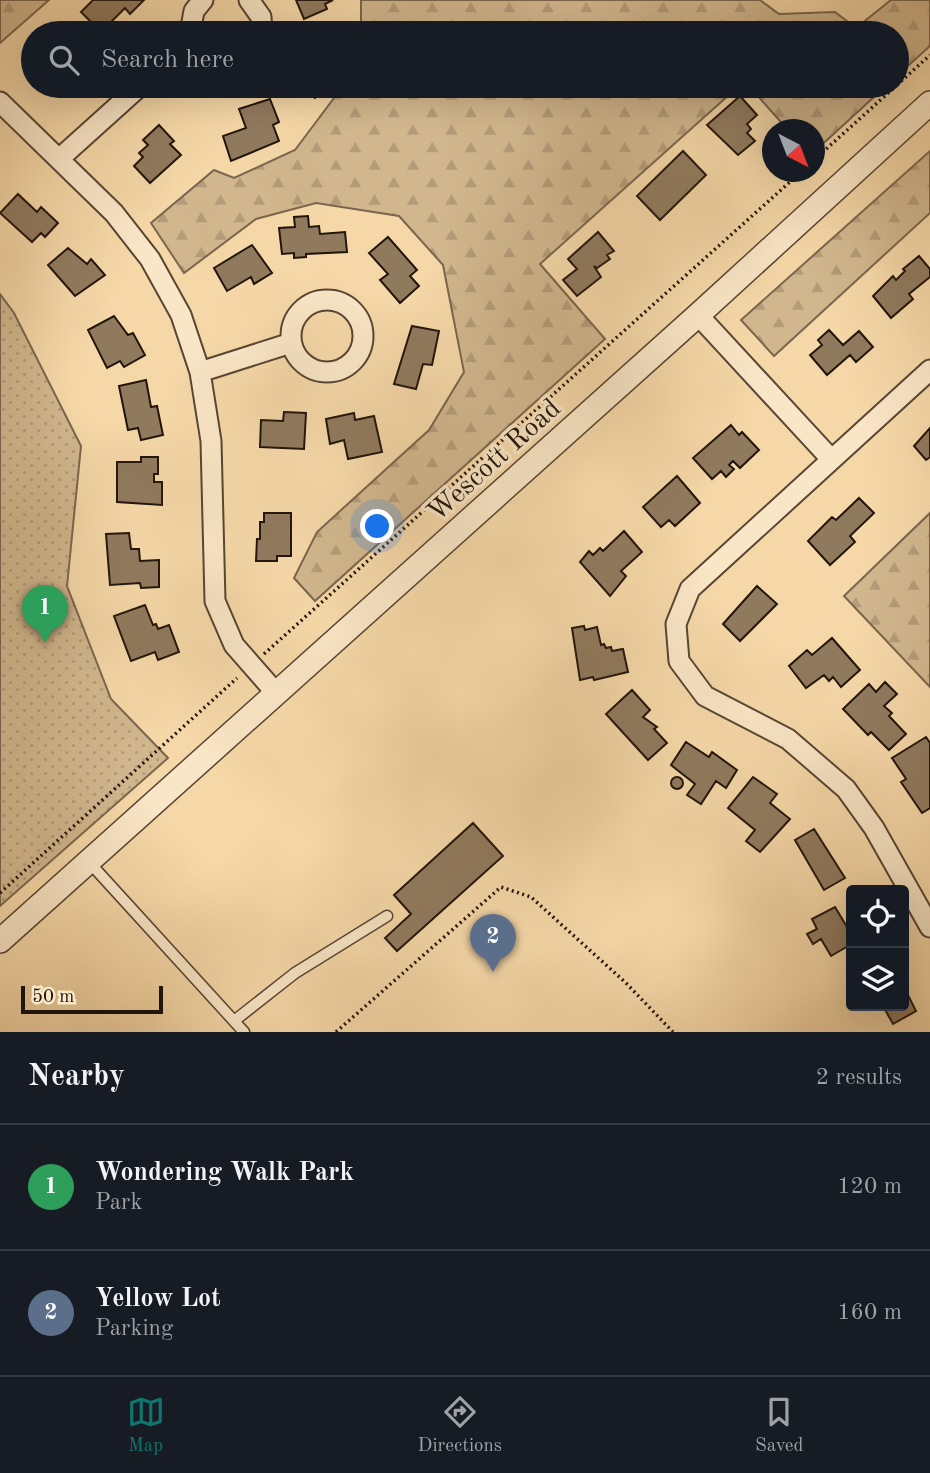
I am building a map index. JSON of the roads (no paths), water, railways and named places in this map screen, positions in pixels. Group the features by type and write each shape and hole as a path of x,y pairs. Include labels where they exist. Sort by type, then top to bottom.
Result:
{"street":[{"path":"192,21 194,11 203,0"},
{"path":"249,0 261,21"},
{"path":"59,159 127,98"},
{"path":"0,102 114,213 150,259 181,315 200,372 211,441 215,601 234,645 276,693"},
{"name":"Wescott Road","path":"0,941 698,315 930,103"},
{"path":"698,315 831,459"},
{"path":"200,372 291,343"},
{"path":"930,370 690,589 676,624 679,661 705,696 789,739 846,789 874,828 930,927"}],"lane":[{"path":"89,861 244,1032"},
{"path":"234,1021 295,973 387,916"}],"place":[{"name":"Wondering Walk Park","path":"45,643"},
{"name":"Yellow Lot","path":"493,972"}]}
